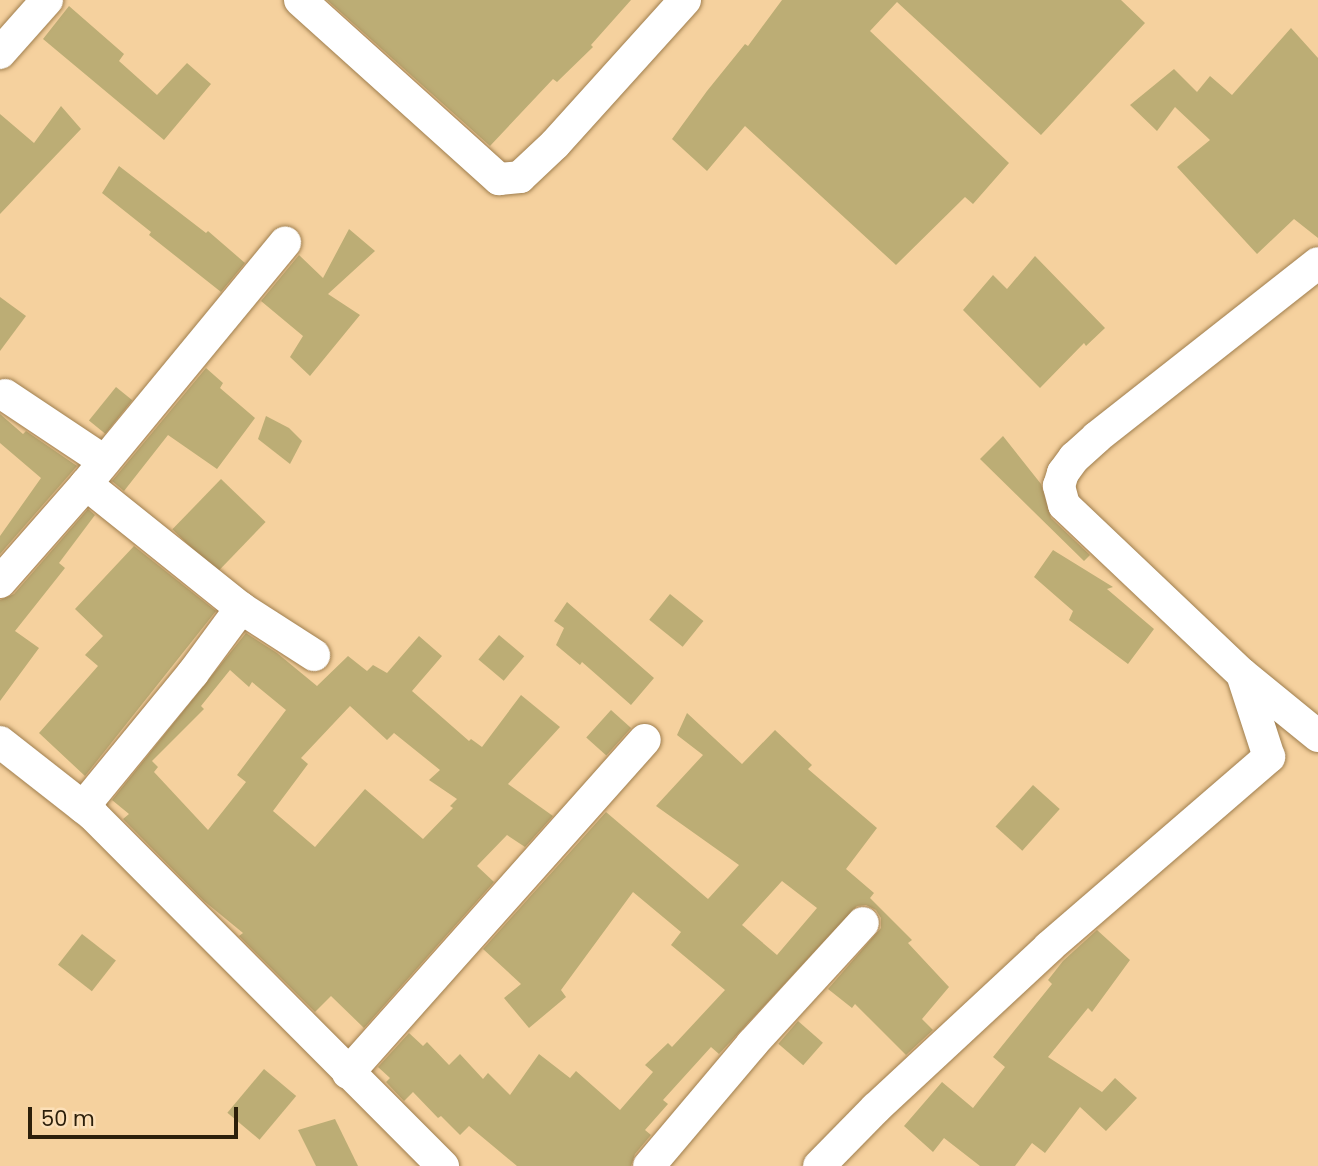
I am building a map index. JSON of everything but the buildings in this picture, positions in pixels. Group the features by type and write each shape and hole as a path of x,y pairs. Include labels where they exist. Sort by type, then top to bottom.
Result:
{"street":[{"path":"0,53 47,0"},
{"path":"300,0 499,179 520,177 555,144 685,0"},
{"path":"0,582 285,243"},
{"path":"1318,263 1097,437 1074,458 1063,473 1059,486 1064,505 1242,674 1318,736"},
{"path":"5,395 95,472 241,608 314,654"},
{"path":"83,807 193,673 241,608"},
{"path":"819,1166 876,1108 1049,947 1269,757 1242,674"},
{"path":"348,1073 645,740"},
{"path":"0,741 83,807 443,1166"},
{"path":"649,1166 752,1044 863,923"}]}
